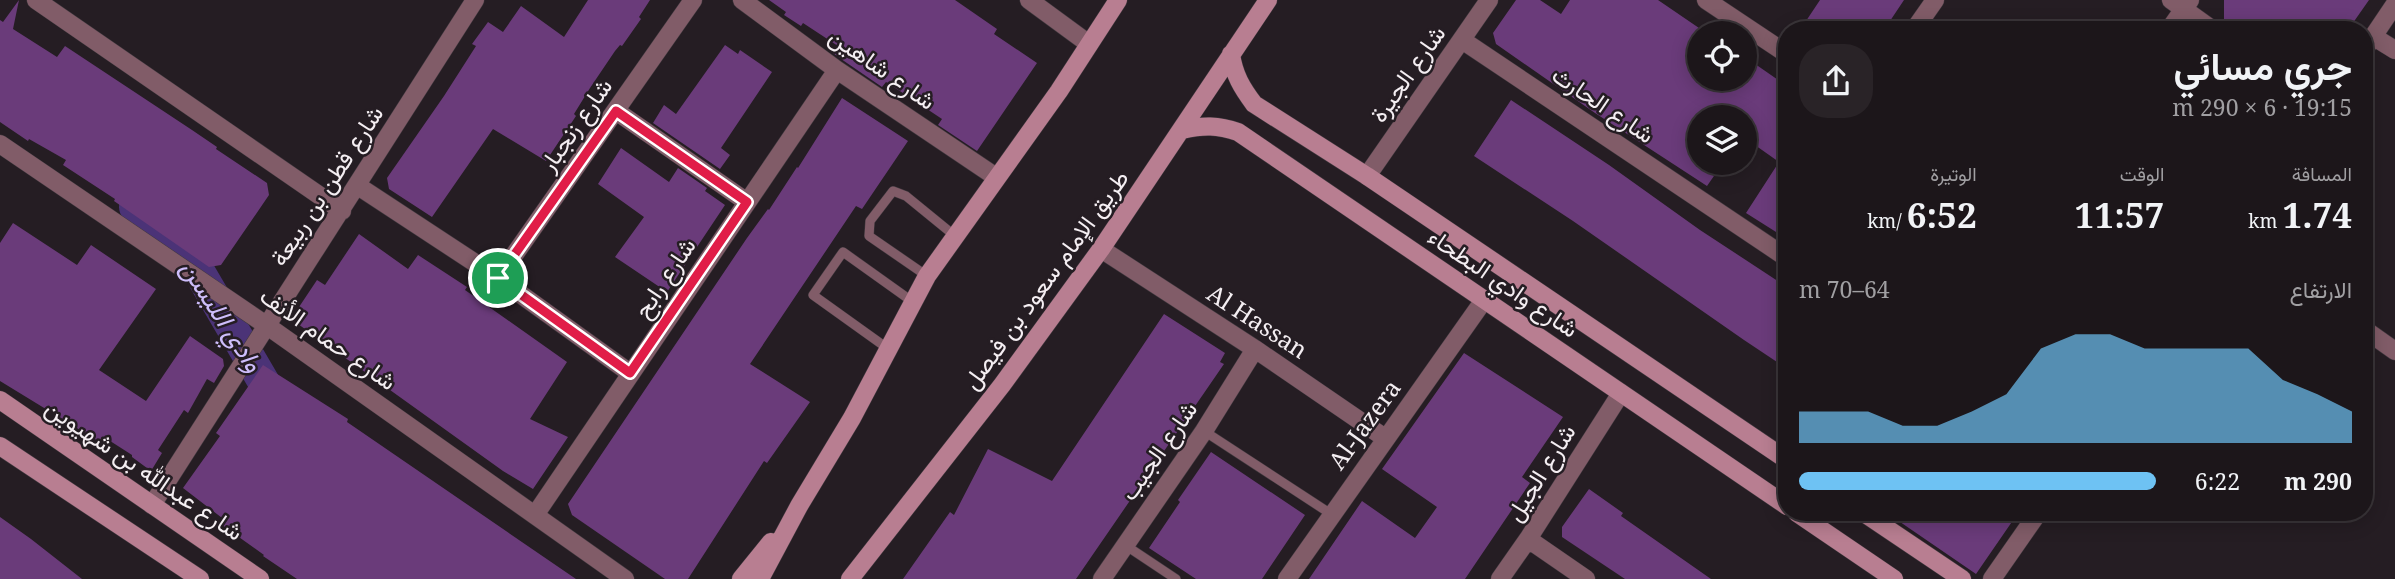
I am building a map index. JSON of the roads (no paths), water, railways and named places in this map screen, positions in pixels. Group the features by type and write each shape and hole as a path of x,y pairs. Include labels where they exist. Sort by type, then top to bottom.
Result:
{"street":[{"path":"36,0 342,211"},
{"name":"شارع قطن بن ربيعة","path":"152,505 475,0"},
{"name":"شارع زنجبار","path":"498,278 693,0"},
{"name":"شارع شاهين","path":"742,0 837,70 996,177"},
{"path":"1029,0 1089,44"},
{"name":"طريق الإمام سعود بن فيصل","path":"850,579 1002,386 1101,249 1268,0"},
{"name":"شارع الجيرة","path":"1367,176 1489,0"},
{"path":"1706,0 1778,48"},
{"path":"1920,21 1935,0"},
{"path":"760,579 799,506 852,418 927,275 1059,91 1089,44 1111,2"},
{"path":"2173,21 2182,3 2203,21"},
{"path":"2373,38 2395,4"},
{"name":"شارع الحارث","path":"1462,40 1778,252"},
{"path":"2373,45 2395,50"},
{"name":"شارع وادي البطحاء","path":"1231,54 1241,87 1254,104 1367,176 1778,454"},
{"name":"شارع رابح","path":"535,515 837,70"},
{"path":"616,111 747,202"},
{"name":"شارع وادي البطحاء","path":"1182,130 1218,125 1238,132 1778,500"},
{"name":"شارع حمام الأنف","path":"0,144 266,325 625,579"},
{"path":"358,186 498,278 630,373"},
{"name":"Al Hassan","path":"1101,249 1385,438"},
{"name":"Al-Jazera","path":"1287,579 1484,300"},
{"path":"2373,336 2395,351"},
{"name":"شارع الجيب","path":"1102,579 1204,431 1255,349"},
{"name":"شارع الجيل","path":"1500,579 1621,393"},
{"name":"شارع عبدالله بن شهيوين","path":"0,400 260,579"},
{"path":"0,446 200,579"},
{"path":"741,579 799,506"},
{"path":"1809,521 1894,579"},
{"path":"1876,521 1962,579"},
{"path":"1992,579 2032,521"},
{"path":"861,579 892,525"},
{"path":"1528,539 1586,579"}],"lane":[{"path":"927,275 869,236 870,222 893,191 906,196 955,236"},
{"path":"887,348 813,295 844,252 913,302"},
{"path":"1204,431 1331,514"},
{"path":"1124,544 1176,579"}],"waterway":[{"name":"وادي الليسن","path":"135,207 197,268 279,408"}]}
